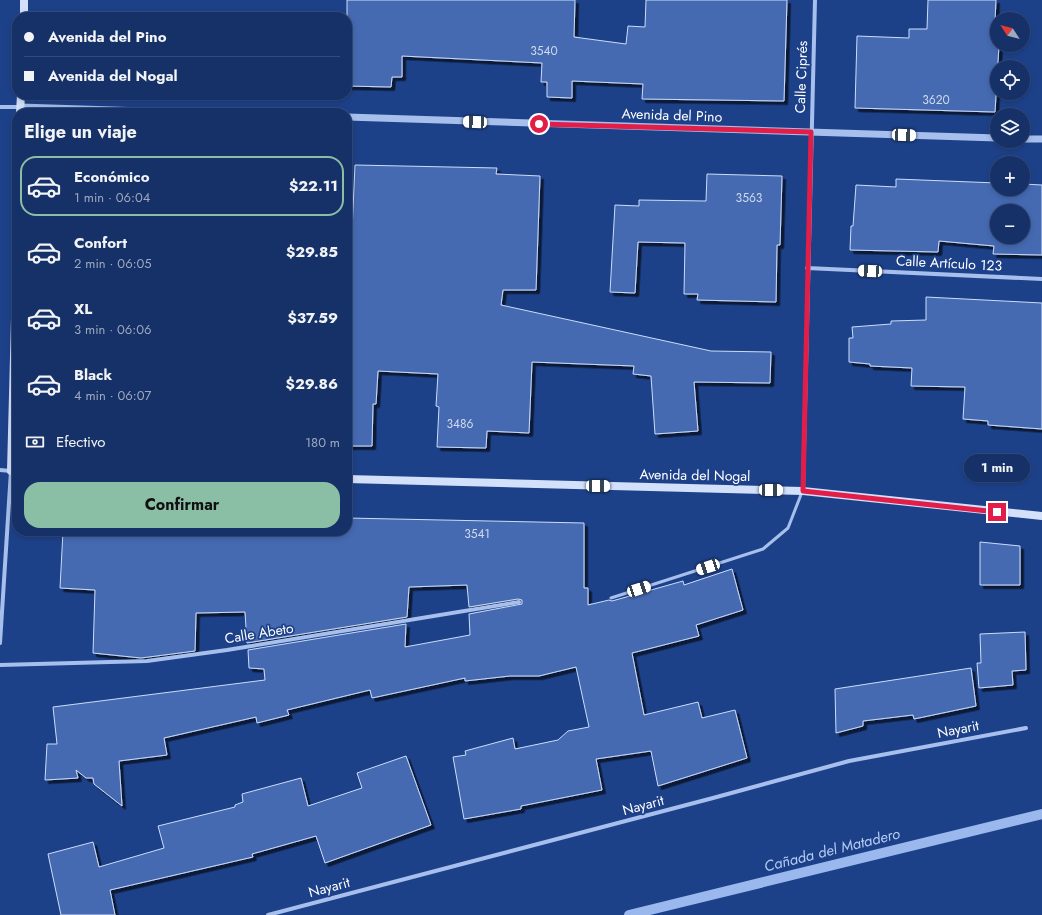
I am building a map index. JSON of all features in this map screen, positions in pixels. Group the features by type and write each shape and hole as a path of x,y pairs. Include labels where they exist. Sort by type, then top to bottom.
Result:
{"main road":[{"path":"24,0 24,12"},
{"name":"Avenida del Nogal","path":"352,479 803,491 1042,516"}],"street":[{"name":"Calle Ciprés","path":"803,491 807,268 815,0"},
{"path":"0,107 12,109"},
{"name":"Avenida del Pino","path":"352,118 990,138"},
{"path":"1030,139 1042,139"},
{"name":"Calle Artículo 123","path":"807,268 1042,278"},
{"path":"0,470 12,471"},
{"path":"0,643 12,496"},
{"name":"Calle Abeto","path":"0,665 147,661 227,650 519,602"},
{"name":"Nayarit","path":"268,915 849,761 1026,728"}],"lane":[{"path":"611,598 763,549 788,528 803,491"}],"building":[{"path":"347,0 575,0 574,37 626,44 628,26 645,27 646,0 787,0 784,101 642,99 643,84 572,81 572,98 547,97 547,82 541,82 542,63 402,56 402,77 392,77 391,87 352,86 352,12 347,12"},
{"path":"928,0 996,0 995,12 990,12 990,52 999,52 998,60 990,60 990,100 996,100 995,108 990,108 990,112 855,108 857,36 909,38 909,29 927,29"},
{"path":"355,165 497,168 496,174 540,176 536,290 503,290 501,305 711,351 771,352 770,383 694,382 698,431 655,434 651,376 633,374 634,366 532,362 529,433 487,431 486,448 437,447 439,407 436,406 438,374 378,371 376,404 373,404 372,446 352,446 352,231"},
{"path":"707,174 782,176 780,245 777,245 776,302 697,300 698,294 684,294 685,243 638,242 635,293 610,292 615,205 639,206 639,200 706,201"},
{"path":"896,179 990,183 990,196 1030,196 1030,184 1042,185 1042,255 993,254 994,246 939,241 938,252 850,250 851,226 853,226 856,185 896,187"},
{"path":"926,297 1042,303 1042,429 988,425 988,421 963,419 965,387 911,386 912,368 870,366 870,364 849,362 849,338 853,338 852,327 891,324 891,321 926,320"},
{"path":"352,518 584,523 584,588 588,588 588,605 609,600 612,601 683,581 684,585 732,569 743,610 696,625 699,636 632,653 644,715 698,702 702,718 735,710 747,758 658,786 651,751 596,759 602,790 521,806 521,809 464,819 453,757 466,755 465,751 513,738 515,749 558,740 568,731 589,727 576,667 539,676 510,676 465,681 465,678 372,698 370,690 287,710 289,715 257,723 256,717 164,738 167,755 119,761 122,806 94,784 93,778 86,778 76,770 78,778 45,780 47,744 57,744 53,707 265,680 264,669 249,668 248,650 406,624 405,647 470,635 469,614 522,604 522,600 518,599 469,607 467,585 409,587 407,617 247,643 245,612 196,613 195,651 141,658 93,653 95,590 60,588 63,536 352,536"},
{"path":"980,542 1020,546 1020,585 980,585"},
{"path":"1025,632 1026,670 1012,671 1013,685 979,688 977,663 981,663 980,634"},
{"path":"971,668 976,706 914,719 913,715 863,721 863,726 836,733 835,689"},
{"path":"406,756 431,825 325,863 316,836 252,854 253,857 110,890 115,915 61,915 48,854 93,842 99,867 164,848 158,826 235,807 235,805 243,802 242,794 301,778 308,806 362,788 357,773"}],"waterway":[{"name":"Cañada del Matadero","path":"629,915 1042,814"}],"route":[{"path":"539,124 811,132 803,491 997,512"}]}
